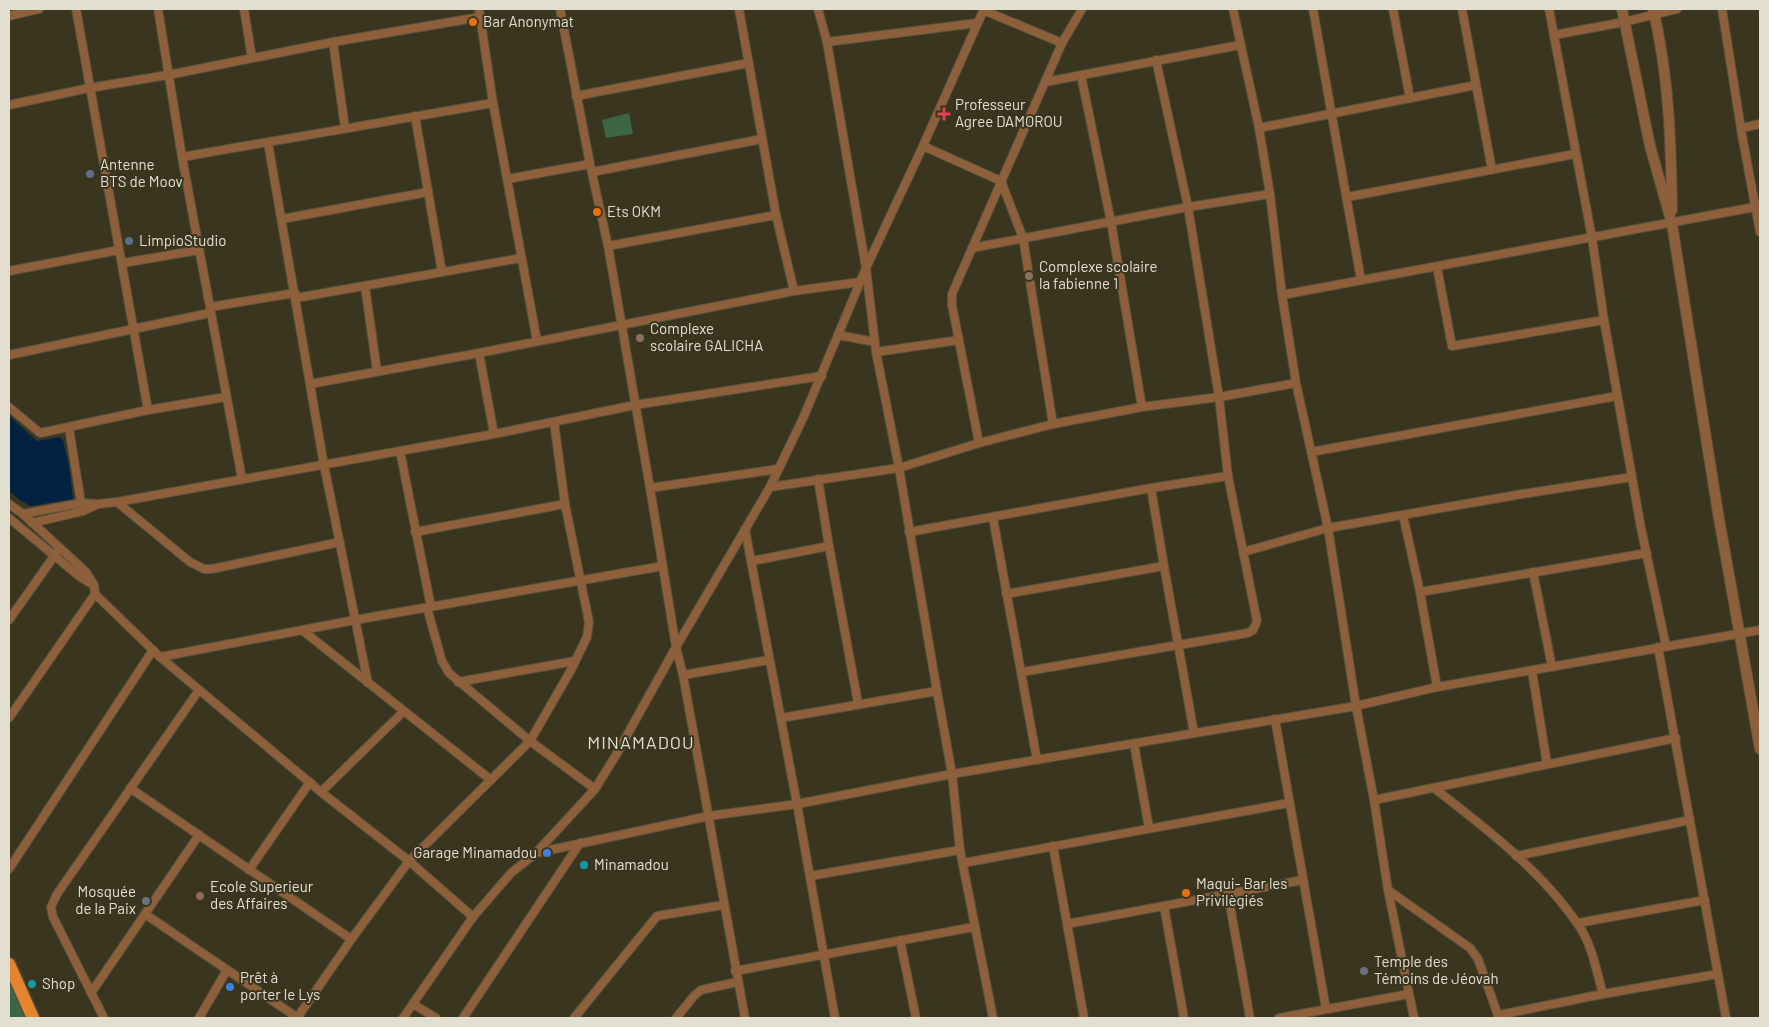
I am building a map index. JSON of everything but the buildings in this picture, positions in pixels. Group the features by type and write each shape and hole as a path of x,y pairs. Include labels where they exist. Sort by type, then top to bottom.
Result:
{"main road":[{"path":"9,964 33,1018"}],"street":[{"path":"9,16 39,9"},
{"path":"76,9 148,410"},
{"path":"158,9 198,250 242,479"},
{"path":"244,9 252,58"},
{"path":"560,9 576,96 608,246 676,647 683,675 745,1018"},
{"path":"739,9 776,215 794,291"},
{"path":"818,9 827,42 866,268 876,352 899,468 952,774 960,850 993,1018"},
{"path":"403,1018 473,917 518,866 536,852 595,788 616,755 676,647 770,487 822,376 866,268 923,146 983,9 1062,43"},
{"path":"979,443 952,294 1062,43 1082,9"},
{"path":"1232,9 1259,128 1296,383 1328,528 1388,890 1414,1018"},
{"path":"1313,9 1361,280"},
{"path":"1393,9 1410,98"},
{"path":"1462,9 1492,170"},
{"path":"1549,9 1592,238 1617,396 1647,553 1676,738 1726,1018"},
{"path":"1622,9 1650,146 1672,224 1718,513 1760,749"},
{"path":"1554,35 1624,22 1654,11 1677,9"},
{"path":"1722,9 1741,128 1758,206 1760,232"},
{"path":"1654,11 1666,71 1671,130 1672,224"},
{"path":"9,105 479,13 493,103 537,341"},
{"path":"827,42 977,23"},
{"path":"333,42 346,128"},
{"path":"1045,82 1240,45"},
{"path":"1022,672 1248,633 1253,630 1256,621 1228,476 1219,397 1188,207 1156,60"},
{"path":"576,96 750,63"},
{"path":"1082,75 1111,222 1142,407"},
{"path":"1259,128 1332,112 1476,85"},
{"path":"182,157 493,103"},
{"path":"415,116 442,272"},
{"path":"1741,128 1760,124"},
{"path":"507,179 591,168 762,140"},
{"path":"268,143 296,295 324,465 368,683"},
{"path":"923,146 1002,181 1023,238 1053,424"},
{"path":"1347,197 1575,154"},
{"path":"282,219 428,192"},
{"path":"972,248 1188,207 1270,194"},
{"path":"1282,295 1672,224 1758,206"},
{"path":"608,246 776,215"},
{"path":"9,271 119,250"},
{"path":"122,263 198,250"},
{"path":"9,355 134,329 210,310 296,295 365,286 521,258"},
{"path":"1437,267 1452,346 1604,320"},
{"path":"310,384 480,354 537,341 622,326 794,291 860,282"},
{"path":"365,286 377,371"},
{"path":"838,335 875,342"},
{"path":"876,352 959,340"},
{"path":"480,354 494,434"},
{"path":"23,514 81,503 118,502 494,434 635,405 822,376"},
{"path":"770,487 899,468 979,443 1053,424 1142,407 1219,397 1296,383"},
{"path":"1310,452 1617,396"},
{"path":"9,407 40,433 148,410 226,397"},
{"path":"145,914 298,1018 351,939 410,861 530,740 575,661 588,630 589,622 564,504 554,422"},
{"path":"69,428 81,503"},
{"path":"400,451 429,607 442,661 449,673 458,682 530,740 595,788"},
{"path":"650,488 778,469"},
{"path":"909,532 1228,476"},
{"path":"1243,552 1328,528 1632,477"},
{"path":"818,479 858,704"},
{"path":"1151,488 1194,733"},
{"path":"118,502 190,562 204,569 212,569 340,542"},
{"path":"9,504 23,514 86,572 94,585 94,594 9,718"},
{"path":"32,523 83,511 98,504"},
{"path":"415,532 564,504"},
{"path":"1403,515 1420,592 1437,687"},
{"path":"9,518 80,577 94,585"},
{"path":"993,518 1037,760"},
{"path":"745,529 835,1018"},
{"path":"752,561 829,546"},
{"path":"9,620 60,548"},
{"path":"1420,592 1647,553"},
{"path":"160,657 355,620 663,566"},
{"path":"1006,594 1164,566"},
{"path":"1534,572 1552,667"},
{"path":"94,594 160,657 321,792 410,861 473,917"},
{"path":"302,630 491,780"},
{"path":"536,852 709,816 797,804 952,774 1356,706 1437,687 1760,630"},
{"path":"9,869 152,650"},
{"path":"683,675 769,660"},
{"path":"458,682 575,661"},
{"path":"1532,671 1547,764"},
{"path":"104,1018 53,917 51,907 130,788 199,690"},
{"path":"781,718 937,691"},
{"path":"321,792 404,711"},
{"path":"1275,719 1326,1009"},
{"path":"1374,800 1676,738"},
{"path":"1134,744 1149,828"},
{"path":"249,870 310,782"},
{"path":"130,788 351,939"},
{"path":"1434,788 1516,856 1550,890 1578,923 1591,949 1603,994"},
{"path":"963,863 1289,803"},
{"path":"1516,856 1690,820"},
{"path":"91,993 199,835"},
{"path":"463,1018 580,843"},
{"path":"1053,846 1084,1018"},
{"path":"810,876 960,850"},
{"path":"1067,924 1303,880"},
{"path":"1388,890 1470,948 1478,959 1499,1016 1603,994 1718,974"},
{"path":"1228,894 1250,1018"},
{"path":"1578,923 1705,900"},
{"path":"574,1018 657,916 724,905"},
{"path":"1164,906 1184,1018"},
{"path":"736,971 974,927"},
{"path":"900,940 916,1018"},
{"path":"199,1018 227,970"},
{"path":"676,1018 694,996 702,990 737,982"},
{"path":"1279,1018 1409,994"},
{"path":"412,1004 436,1018"}],"green space":[{"path":"629,113 633,134 606,138 602,120"},
{"path":"9,980 26,1018 9,1018"}],"water":[{"path":"9,416 37,441 60,437 63,440 69,466 73,499 31,506 21,501 9,491"}],"place":[{"name":"Bar Anonymat","path":"473,22"},
{"name":"Professeur Agree DAMOROU","path":"944,114"},
{"name":"Antenne BTS de Moov","path":"90,174"},
{"name":"Ets OKM","path":"597,212"},
{"name":"LimpioStudio","path":"129,241"},
{"name":"Complexe scolaire la fabienne 1","path":"1029,276"},
{"name":"Complexe scolaire GALICHA","path":"640,338"},
{"name":"Garage Minamadou","path":"547,853"},
{"name":"Minamadou","path":"584,865"},
{"name":"Maqui- Bar les Privilègiés","path":"1186,893"},
{"name":"Ecole Superieur des Affaires","path":"200,896"},
{"name":"Mosquée de la Paix","path":"146,901"},
{"name":"Temple des Témoins de Jéovah","path":"1364,971"},
{"name":"Shop","path":"32,984"},
{"name":"Prêt à porter le Lys","path":"230,987"}],"district":[{"name":"MINAMADOU","path":"641,743"}]}
